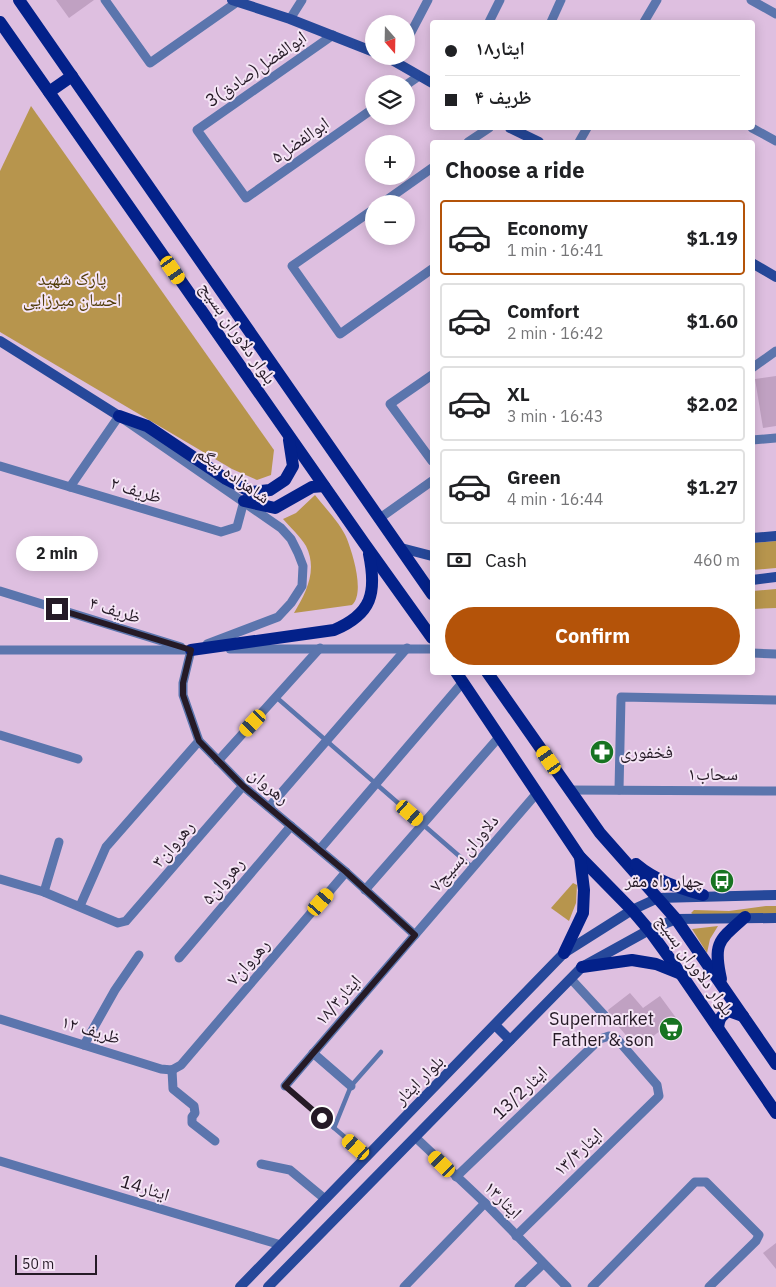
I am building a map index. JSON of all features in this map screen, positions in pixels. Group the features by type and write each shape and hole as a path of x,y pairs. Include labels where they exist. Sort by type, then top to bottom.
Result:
{"main road":[{"name":"بلوار دلاوران بسیج","path":"19,0 430,591"},
{"path":"235,1 253,3 365,48"},
{"name":"بلوار دلاوران بسیج","path":"0,22 430,635"},
{"path":"406,65 430,83"},
{"path":"49,92 72,76"},
{"path":"514,130 535,140"},
{"path":"755,264 776,277"},
{"name":"شاهزاده بیگم","path":"0,341 119,416"},
{"path":"119,416 147,426 226,480 251,492 270,490 280,485 290,473 293,460 287,433"},
{"path":"244,501 276,508 312,487 324,486"},
{"path":"755,538 776,536"},
{"path":"401,548 430,555"},
{"path":"191,650 334,630 358,618 370,596 372,572 368,549"},
{"path":"755,580 776,578"},
{"name":"بلوار دلاوران بسیج","path":"490,675 600,833 676,919 776,1064"},
{"name":"بلوار دلاوران بسیج","path":"460,677 580,857 649,930 776,1113"},
{"path":"600,833 647,874 667,884 703,895"},
{"path":"564,953 582,913 584,890 580,857"},
{"path":"658,898 703,895 776,895"},
{"name":"بلوار ایثار","path":"240,1287 564,953 632,910 658,898"},
{"path":"723,986 716,955 725,935 745,917"},
{"path":"676,919 776,918"},
{"name":"بلوار ایثار","path":"268,1287 582,967 649,930 676,919"},
{"path":"582,967 632,960 656,964 681,974"},
{"path":"718,1028 719,1020 723,1014 730,1011 743,1016"},
{"path":"495,1025 510,1040"}],"street":[{"path":"105,0 150,63 235,1"},
{"path":"290,18 302,0"},
{"path":"415,25 428,0"},
{"path":"489,20 500,0"},
{"path":"552,20 562,0"},
{"path":"645,20 657,0"},
{"path":"752,0 776,14"},
{"name":"3ابوالفضل(صادق)","path":"246,198 197,130 333,34"},
{"path":"415,79 420,76"},
{"name":"ابوالفضل۵","path":"246,198 365,114"},
{"path":"471,140 487,130"},
{"path":"755,130 776,141"},
{"path":"394,195 430,169"},
{"path":"365,215 292,266 340,334 430,270"},
{"path":"755,366 776,351"},
{"path":"430,376 390,404 430,458"},
{"path":"70,487 119,416"},
{"name":"شاهزاده بیگم","path":"119,416 281,528 291,539 303,566 302,586 291,603 278,617 191,650"},
{"path":"755,440 776,438"},
{"name":"ظریف ۲","path":"0,466 221,532 237,527 244,501"},
{"path":"380,518 430,482"},
{"name":"ظریف ۴","path":"0,591 191,650"},
{"path":"218,761 320,648"},
{"path":"269,807 407,648"},
{"path":"0,650 430,649"},
{"name":"رهروان","path":"191,650 183,683 183,695 199,741 243,786 320,849 415,935"},
{"path":"755,653 776,654"},
{"path":"320,849 376,783 460,677"},
{"path":"619,790 621,697 776,700"},
{"path":"0,735 78,759"},
{"path":"365,890 500,736"},
{"path":"0,879 44,892 80,906 106,846 199,741"},
{"name":"رهروان۳","path":"80,906 118,923 126,921 243,786"},
{"name":"۱سحاب","path":"569,790 776,791"},
{"name":"دلاوران بسیج۷","path":"415,935 537,793"},
{"name":"رهروان۵","path":"179,958 291,826"},
{"path":"44,892 59,842"},
{"name":"رهروان۷","path":"172,1070 181,1065 346,872"},
{"name":"ایثار۱۸/۳","path":"285,1086 415,935"},
{"path":"84,1045 115,990 139,955"},
{"path":"571,978 606,1017"},
{"name":"ظریف ۱۲","path":"0,1019 172,1070"},
{"name":"ایثار13/2","path":"456,1177 600,1039 609,1036 616,1039 659,1090"},
{"path":"313,1053 351,1086"},
{"path":"172,1070 173,1089 194,1106 195,1113 191,1120 215,1141"},
{"name":"ایثار۱۳/۴","path":"516,1236 659,1096 659,1090"},
{"name":"ایثار۱۳","path":"415,1137 567,1287"},
{"name":"ایثار14","path":"0,1161 281,1245"},
{"path":"261,1164 290,1170 325,1199"},
{"path":"592,1287 695,1182 700,1180 706,1182 759,1234 756,1241 709,1287"},
{"path":"404,1287 485,1204"},
{"path":"520,1287 543,1264"}],"lane":[{"path":"276,697 473,868"},
{"path":"334,1128 351,1086 381,1052"},
{"path":"285,1086 367,1156"}],"green space":[{"name":"پارک شهید احسان میرزایی","path":"31,106 274,450 271,475 257,480 232,469 0,332 0,171"},
{"path":"315,495 337,522 347,539 357,574 358,592 352,605 294,613 309,581 311,564 306,546 283,519 296,513"},
{"path":"776,541 776,568 755,570 755,543"},
{"path":"776,589 776,608 755,609 755,591"},
{"path":"573,883 577,885 576,903 569,921 551,908"},
{"path":"776,906 776,914 694,915 691,913 694,910 729,911"},
{"path":"718,926 710,939 707,953 692,929"}],"building":[{"path":"56,0 94,0 69,18"},
{"path":"776,376 776,426 763,428 755,379"},
{"path":"630,993 643,1008 660,996 682,1026 666,1038 660,1031 637,1048 612,1019 608,1010"},
{"path":"776,1243 776,1269 763,1253"}],"place":[{"name":"فخفوری","path":"602,752"},
{"name":"چهار راه مقر‍","path":"722,881"},
{"name":"Supermarket Father & son","path":"671,1029"}],"route":[{"path":"57,609 191,650 183,683 183,695 199,741 243,786 346,872 415,935 285,1086 322,1118"}]}
